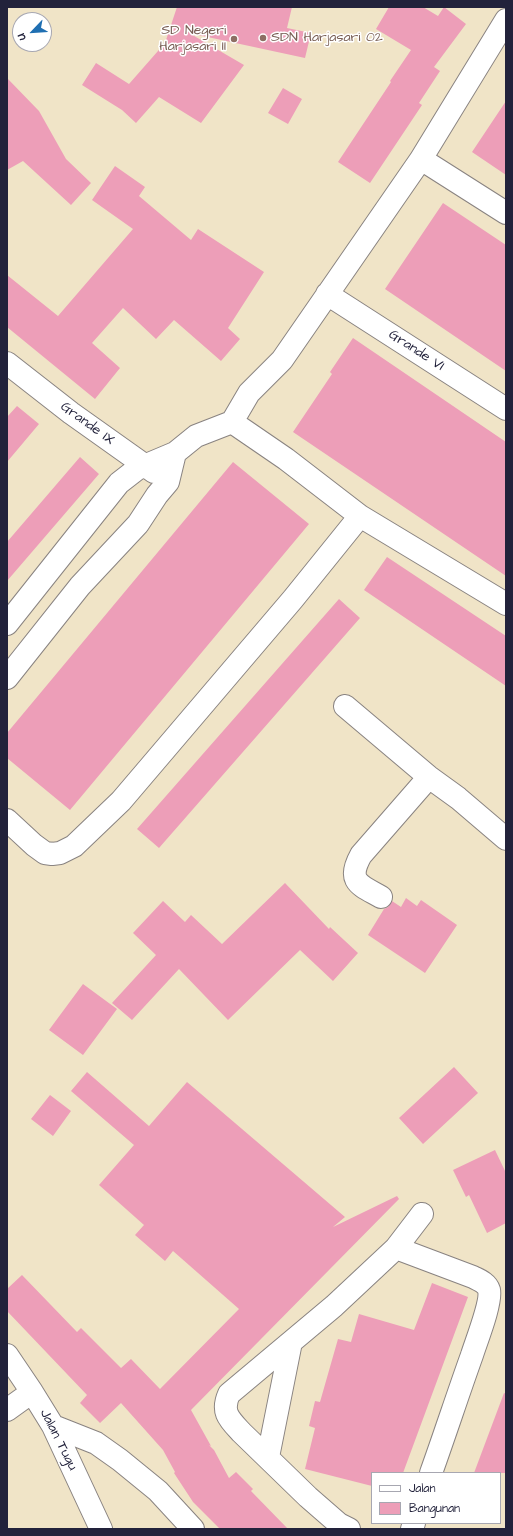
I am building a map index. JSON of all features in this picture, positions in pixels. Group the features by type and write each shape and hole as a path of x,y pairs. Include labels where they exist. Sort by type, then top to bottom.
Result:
{"street":[{"path":"493,7 506,16"},
{"path":"7,624 119,483 137,469 175,453 196,436 232,422 249,394 282,360 420,159 506,20"},
{"path":"420,159 506,213"},
{"name":"Grande VI","path":"327,294 506,409"},
{"name":"Grande IX","path":"7,363 71,413 168,482"},
{"path":"232,422 286,459 360,516 506,604"},
{"path":"7,678 80,586 138,524 157,495 168,482 175,453"},
{"path":"7,820 34,845 45,852 52,854 60,853 74,846 121,801 293,599 360,516"},
{"path":"345,706 429,777 458,798 506,839"},
{"path":"381,897 357,882 353,875 355,866 361,855 429,777"},
{"path":"349,1529 339,1524 326,1514 292,1483 268,1457 232,1423 226,1413 225,1403 228,1394 334,1306 396,1248 422,1214"},
{"path":"396,1248 481,1280 488,1286 490,1291 480,1329 431,1472"},
{"path":"268,1457 291,1342"},
{"name":"Jalan Tugu","path":"7,1355 53,1426 101,1529"},
{"path":"7,1410 32,1392"},
{"path":"53,1426 96,1443 120,1460 158,1491 193,1529"}],"building":[{"path":"177,7 292,7 287,28 311,33 305,58 189,33 244,65 201,123 159,97 136,123 122,110 82,85 96,63 129,84 165,43"},
{"path":"389,7 423,7 438,16 444,7 466,24 434,67 440,71 419,103 422,105 370,183 338,162 411,50 376,29"},
{"path":"7,78 39,111 66,159 91,183 71,205 23,161 7,170"},
{"path":"283,88 302,99 288,124 268,113"},
{"path":"506,101 506,175 472,152"},
{"path":"115,166 145,187 139,196 191,240 198,229 264,272 228,328 240,339 221,361 174,320 156,339 123,308 92,343 120,368 95,399 7,327 7,275 58,316 133,229 92,200"},
{"path":"443,203 506,245 506,371 385,289"},
{"path":"353,338 506,442 506,576 293,432 332,374 330,372"},
{"path":"17,406 39,424 7,462 7,417"},
{"path":"80,457 99,474 7,581 7,542"},
{"path":"233,462 309,524 70,810 7,758 7,733"},
{"path":"387,557 506,636 506,686 364,590"},
{"path":"339,599 360,618 159,848 137,829"},
{"path":"285,883 329,929 330,927 358,953 333,981 300,950 228,1020 179,969 132,1020 112,1003 156,955 133,933 163,901 185,922 191,915 222,944"},
{"path":"406,898 417,906 421,900 457,925 425,973 368,935 384,909 388,907 392,901 401,907"},
{"path":"83,984 117,1009 83,1055 49,1030"},
{"path":"454,1067 478,1093 423,1144 399,1118"},
{"path":"87,1072 149,1126 187,1082 345,1217 333,1227 397,1196 399,1199 191,1410 211,1446 209,1445 214,1450 229,1478 236,1472 253,1489 251,1491 288,1529 220,1529 193,1502 174,1473 175,1472 163,1450 121,1403 100,1423 80,1403 87,1395 7,1311 7,1289 22,1275 77,1332 81,1328 121,1368 131,1359 160,1389 239,1309 173,1251 165,1261 135,1235 144,1225 99,1185 134,1145 71,1091"},
{"path":"50,1095 71,1111 53,1136 31,1119"},
{"path":"495,1150 506,1173 506,1223 487,1233 469,1195 466,1197 453,1170"},
{"path":"432,1283 468,1297 403,1472 371,1472 371,1486 305,1469 315,1428 309,1426 315,1401 320,1402 338,1339 351,1342 359,1314 414,1330"},
{"path":"504,1393 506,1394 506,1473 474,1472"}],"place":[{"name":"SDN Harjasari 02","path":"263,38"},
{"name":"SD Negeri Harjasari II","path":"234,39"}]}
